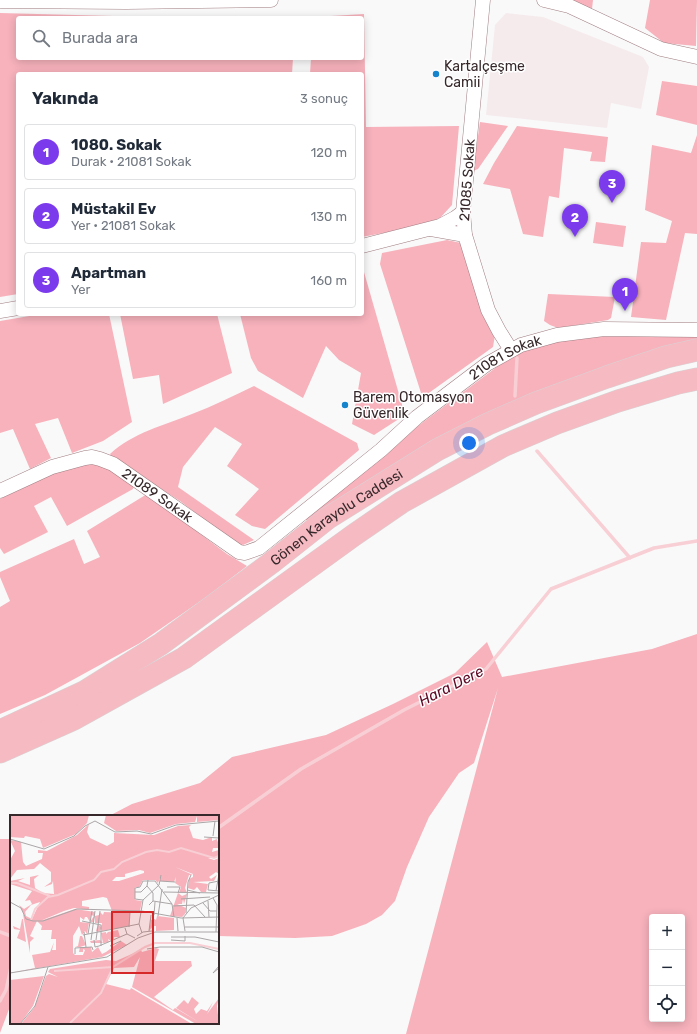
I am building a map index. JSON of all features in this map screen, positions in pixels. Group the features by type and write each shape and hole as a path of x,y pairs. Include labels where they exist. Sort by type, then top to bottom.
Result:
{"highway":[{"name":"Gönen Karayolu Caddesi","path":"0,731 84,692 161,644 271,563 328,518 437,450 488,424 536,403 666,356 697,350"},
{"name":"Gönen Karayolu Caddesi","path":"0,752 74,719 184,658 402,502 503,446 557,422 678,383 697,379"}],"street":[{"path":"0,1 126,2 271,0"},
{"name":"21085 Sokak","path":"483,0 463,212 465,235 488,310 499,332 511,350"},
{"path":"544,0 569,6 661,50 697,57"},
{"path":"364,246 440,226 456,218 463,212"},
{"path":"430,229 465,235"},
{"path":"0,311 16,308"},
{"name":"21081 Sokak","path":"213,534 239,552 245,553 259,548 380,450 417,417 487,364 521,345 557,335 604,328 697,330"},
{"name":"21089 Sokak","path":"0,490 52,467 92,457 113,464 213,534"}],"shaded area":[{"path":"562,0 593,0 592,9"},
{"path":"650,0 697,0 696,46 664,43 645,28"},
{"path":"0,13 113,16 16,16 16,60 293,60 292,72 16,72 16,294 0,297"},
{"path":"506,13 543,17 643,57 649,67 641,109 611,103 607,128 486,115 495,25"},
{"path":"364,14 366,127 459,126 452,205 440,218 420,226 364,237 364,72 310,72 311,60 364,60 364,16 331,16"},
{"path":"662,81 697,86 697,125 656,115"},
{"path":"480,122 508,126 478,169 473,171"},
{"path":"517,126 608,137 605,162 590,161 592,152 564,148 559,198 549,196 543,237 523,234 510,189 483,184"},
{"path":"697,135 697,234 685,233 666,320 631,317 641,242 666,243 672,221 645,210 652,145 691,153"},
{"path":"596,222 626,226 623,247 593,243"},
{"path":"447,240 461,243 495,335 493,347 426,395 421,393 380,264 382,253"},
{"path":"364,272 405,415 374,435 352,424 361,373 339,360 326,346 303,398 258,371 251,358 240,316 364,316"},
{"path":"548,294 615,297 611,318 608,320 558,328 550,325 544,321"},
{"path":"29,316 109,316 132,422 103,441 72,453 58,418 35,424 51,458 30,469 13,429 0,433 0,321"},
{"path":"120,316 218,316 232,373 163,404 159,375 133,379"},
{"path":"625,334 697,336 697,343 650,354 308,521 303,518 410,432 510,357 533,347 556,340"},
{"path":"254,386 357,443 359,450 265,529 252,526 235,515 259,489 227,466 242,444 215,427 183,467 178,487 254,540 243,545 236,544 180,501 113,459 110,454 128,440 138,435 208,408"},
{"path":"86,462 103,465 133,482 133,489 67,526 51,497 34,506 48,532 4,554 0,548 0,499 69,466"},
{"path":"147,494 227,554 247,566 208,596 140,643 45,695 0,714 0,607 10,601 0,577 0,572 74,539 84,564 100,557 87,531"},
{"path":"697,634 697,1034 406,1034 498,688 474,763 459,773 429,817 407,867 395,901 382,915 366,924 332,936 295,938 219,936 219,815 111,815 132,804 200,783 232,757 326,735 455,673 487,642 502,677 652,649"},
{"path":"0,839 10,839 10,1007 0,1033"}],"waterway":[{"path":"515,396 517,358"},
{"path":"537,451 630,558"},
{"name":"Hara Dere","path":"219,827 301,769 404,710 486,669 551,589 654,548 697,541"},
{"name":"Hara Dere","path":"0,932 10,936"},
{"name":"Hara Dere","path":"0,1001 6,990 10,972"}],"place":[{"name":"Kartalçeşme Camii","path":"436,74"},
{"name":"Apartman","path":"612,203"},
{"name":"Müstakil Ev","path":"575,237"},
{"name":"1080. Sokak","path":"625,311"},
{"name":"Barem Otomasyon Güvenlik","path":"345,405"}]}
